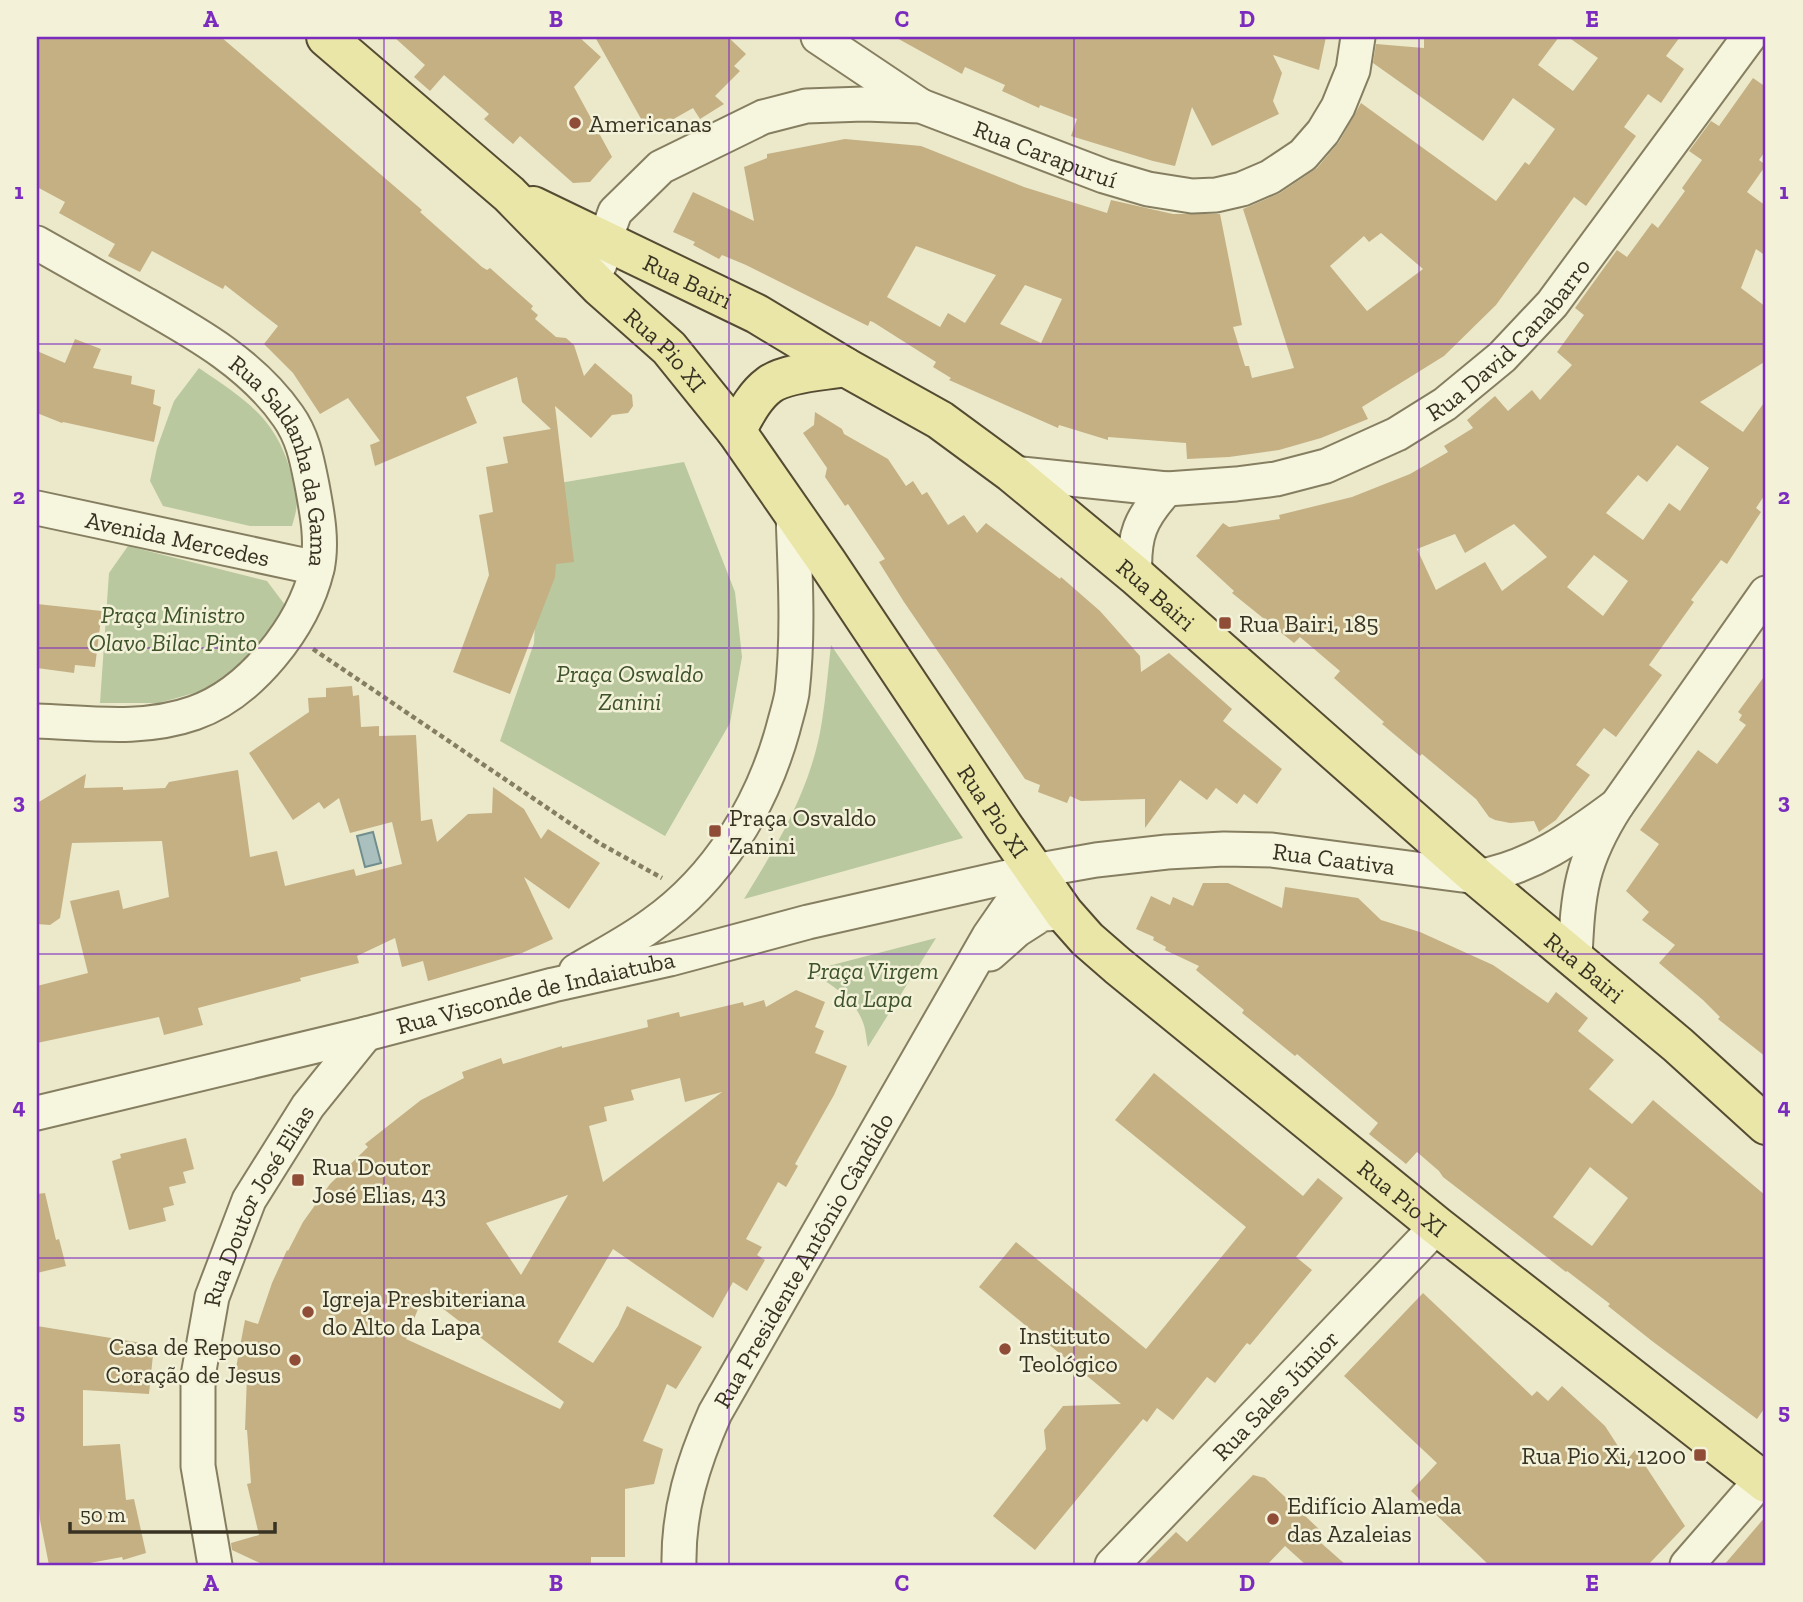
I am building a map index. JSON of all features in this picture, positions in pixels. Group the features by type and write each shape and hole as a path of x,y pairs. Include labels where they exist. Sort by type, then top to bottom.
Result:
{"main road":[{"name":"Rua Pio XI","path":"326,37 509,194 600,287 669,348 736,431 1064,913 1118,967 1437,1226 1764,1481"},
{"name":"Rua Bairi","path":"509,194 757,314 940,420 1012,473 1135,575 1477,877 1678,1045 1766,1125"},
{"path":"736,431 761,392 771,383 806,373 845,367"}],"street":[{"path":"818,37 921,106"},
{"name":"Rua Carapuruí","path":"600,287 600,261 615,212 661,167 764,117 806,106 921,106 1147,189 1192,196 1216,195 1242,189 1270,177 1303,155 1323,132 1338,107 1353,70 1358,37"},
{"name":"Rua David Canabarro","path":"1012,473 1167,489 1276,479 1326,466 1397,434 1445,404 1502,357 1552,304 1749,37"},
{"path":"643,258 632,239 635,223 661,167"},
{"name":"Rua Saldanha da Gama","path":"37,243 208,340 263,387 288,416 305,448 317,514 319,550 317,568 304,608 290,633 249,679 223,698 197,712 163,722 132,725 37,721"},
{"path":"1135,575 1134,557 1138,530 1144,517 1167,489"},
{"name":"Avenida Mercedes","path":"37,508 317,568"},
{"path":"553,985 653,924 691,893 715,868 763,785 769,773 793,686 796,619 793,513"},
{"name":"Rua Caativa","path":"1575,957 1582,879 1595,841 1616,805 1766,593"},
{"name":"Rua Caativa","path":"1034,871 1108,858 1224,849 1272,850 1477,877 1501,873 1526,864 1580,832 1616,805"},
{"name":"Rua Presidente Antônio Cândido","path":"679,1565 679,1537 695,1457 715,1413 995,927 1034,871"},
{"name":"Rua Visconde de Indaiatuba","path":"37,1113 366,1034 553,985 670,959 808,922 1034,871"},
{"name":"Rua Presidente Antônio Cândido","path":"972,968 1017,930 1042,914 1064,913"},
{"name":"Rua Doutor José Elias","path":"215,1565 198,1466 198,1376 212,1297 249,1200 308,1106 366,1034"},
{"name":"Rua Sales Júnior","path":"1114,1564 1437,1226"},
{"path":"1687,1565 1764,1481"}],"path":[{"path":"290,633 599,844 691,893"}],"green space":[{"name":"Praça Ministro Olavo Bilac Pinto","path":"199,368 244,400 277,437 285,454 296,494 297,505 292,526 250,526 163,506 150,481 157,448 174,401"},
{"name":"Praça Oswaldo Zanini","path":"684,462 735,592 742,657 730,723 665,836 500,741 534,643 538,555 524,489"},
{"name":"Praça Ministro Olavo Bilac Pinto","path":"128,546 267,581 285,605 277,631 244,663 208,689 159,703 100,703 109,573"},
{"path":"831,645 963,838 744,899 781,836 810,769 822,721"},
{"name":"Praça Virgem da Lapa","path":"936,938 868,1047 863,1023 853,1004 840,991 809,971"}],"shaded area":[{"path":"373,832 381,863 365,867 357,836"}],"building":[{"path":"37,37 221,37 422,210 420,212 482,267 487,270 490,268 533,306 531,309 538,315 535,319 556,337 566,338 574,345 584,376 595,363 632,395 633,406 628,413 612,415 591,438 555,406 574,562 556,564 555,577 510,694 453,672 489,575 479,515 493,512 486,467 508,463 503,437 551,429 522,402 517,377 466,397 477,423 375,466 370,445 380,441 348,398 320,414 293,373 264,344 278,326 225,285 223,289 152,251 140,272 108,256 115,244 59,213 65,202 37,187"},
{"path":"394,37 579,37 601,57 574,87 612,157 590,182 573,183 520,136 513,144 484,119 489,114 444,75 430,91 414,77 425,65"},
{"path":"595,37 728,37 746,54 734,66 740,71 715,96 724,104 700,119 693,108 649,133"},
{"path":"895,37 1326,37 1319,70 1273,55 1282,73 1273,101 1279,114 1212,146 1192,107 1175,166 1071,136 1077,119 1040,105 1039,108 1002,91 1005,85 965,67 962,74"},
{"path":"1424,37 1559,37 1538,65 1573,91 1598,58 1568,37 1680,37 1666,56 1684,69 1661,103 1648,94 1624,127 1636,136 1586,206 1574,197 1496,305 1444,356 1362,407 1368,419 1321,438 1279,450 1187,459 1186,443 1108,437 1108,440 1059,425 1058,428 949,380 951,378 933,367 936,362 873,322 870,321 868,326 746,265 722,255 719,259 693,245 695,242 673,232 693,192 754,221 744,167 767,158 767,154 845,139 921,146 1024,187 1107,213 1111,200 1173,214 1220,214 1242,325 1233,327 1245,366 1249,366 1252,378 1294,368 1243,209 1280,193 1317,168 1339,142 1361,103 1496,201 1525,162 1529,165 1555,129 1513,98 1483,141 1373,63 1376,44 1424,48","holes":["1381,233 1423,269 1367,311 1330,266 1364,236 1369,242","916,246 996,275 965,323 948,313 940,327 887,297","1025,285 1062,299 1041,343 1000,324"]},
{"path":"1753,78 1766,87 1766,150 1759,160 1766,165 1747,192 1766,206 1766,256 1756,249 1741,288 1766,307 1766,361 1700,402 1743,432 1766,400 1766,493 1756,508 1761,512 1727,564 1721,560 1691,600 1694,602 1649,665 1662,675 1616,737 1604,728 1576,765 1590,775 1556,820 1539,832 1534,821 1510,823 1495,820 1489,817 1476,799 1382,724 1384,722 1334,678 1340,671 1300,637 1294,643 1232,593 1234,591 1196,556 1223,523 1229,527 1280,519 1279,515 1352,497 1410,474 1448,452 1444,446 1473,428 1467,420 1495,396 1508,411 1532,390 1540,400 1572,365 1557,352 1584,315 1575,308 1617,250 1627,257 1652,223 1658,228 1685,191 1682,188 1702,160 1689,151 1711,121 1719,126","holes":["1677,445 1709,468 1680,511 1669,503 1643,540 1606,513 1638,475 1647,482","1514,524 1547,557 1502,591 1485,562 1436,590 1417,549 1455,534 1465,553","1594,555 1628,581 1603,616 1567,587"]},
{"path":"75,339 101,349 93,368 132,376 131,384 155,390 153,404 161,407 154,442 62,423 37,413 37,351 65,363"},
{"path":"815,412 842,429 844,434 888,459 906,486 913,481 922,495 927,492 948,525 964,515 977,533 986,523 1060,579 1061,577 1100,611 1140,656 1141,672 1169,653 1232,709 1223,721 1282,769 1257,804 1244,794 1237,804 1216,788 1207,800 1180,780 1145,828 1145,799 1081,801 1070,796 1067,803 1038,792 1040,785 1025,779 904,602 879,562 885,559 848,504 845,506 825,477 827,468 803,433 814,425"},
{"path":"37,604 102,611 95,667 75,665 74,673 37,668"},
{"path":"1766,674 1766,1057 1718,1019 1720,1017 1703,1000 1659,963 1675,945 1642,920 1649,912 1626,891 1659,844 1640,830 1698,750 1717,764 1746,725 1739,720 1742,715 1738,712"},
{"path":"352,686 353,696 359,695 361,727 379,726 379,736 416,735 421,821 432,819 437,842 468,814 492,813 493,787 524,809 541,839 548,829 600,863 569,909 524,877 553,939 522,953 428,981 423,961 402,967 395,938 357,956 359,963 198,1008 203,1025 164,1035 159,1017 37,1043 37,986 88,973 70,901 119,890 123,909 169,897 162,841 72,843 60,918 50,925 37,924 37,803 86,774 84,788 123,787 123,790 165,788 169,782 238,770 250,857 277,851 285,886 354,869 356,876 402,864 392,822 350,833 339,798 324,809 319,802 293,820 249,753 309,712 308,698 326,697 326,688"},
{"path":"1203,883 1228,883 1282,908 1285,887 1358,898 1381,920 1420,932 1493,965 1548,1003 1556,992 1588,1018 1578,1031 1614,1060 1589,1089 1632,1124 1653,1100 1766,1196 1766,1406 1757,1419 1652,1341 1608,1306 1610,1304 1443,1177 1417,1152 1406,1164 1369,1134 1378,1123 1297,1054 1295,1056 1242,1013 1244,1010 1196,970 1199,966 1165,950 1166,947 1153,940 1154,937 1136,929 1151,896 1170,905 1173,897 1193,906","holes":["1590,1167 1628,1198 1592,1246 1553,1217"]},
{"path":"796,990 825,1002 815,1027 824,1031 815,1053 847,1066 834,1095 795,1164 798,1166 786,1187 778,1182 746,1239 762,1247 757,1255 765,1260 747,1291 733,1282 713,1318 613,1249 558,1342 593,1363 618,1326 627,1306 702,1347 676,1389 667,1384 643,1441 663,1449 654,1484 625,1489 625,1557 591,1557 591,1565 264,1565 232,1550 231,1543 259,1535 247,1484 251,1483 245,1430 247,1375 235,1373 245,1320 258,1324 272,1283 303,1222 330,1184 368,1147 365,1144 421,1100 464,1078 462,1072 501,1058 503,1064 562,1046 648,1027 647,1020 679,1012 680,1017 743,1002 744,1006 764,1000 766,1007","holes":["680,1078 685,1102 722,1092 603,1182 589,1126 607,1121 604,1107 634,1100 631,1090","568,1195 521,1275 486,1223","424,1294 564,1402 560,1409 406,1339"]},
{"path":"1154,1073 1303,1196 1318,1178 1343,1198 1296,1257 1312,1270 1250,1345 1247,1343 1215,1383 1207,1377 1173,1420 1157,1408 1147,1422 1143,1419 1035,1550 993,1516 1046,1449 1044,1430 1063,1406 1121,1404 979,1287 1016,1242 1146,1349 1246,1227 1115,1120"},
{"path":"186,1138 194,1169 183,1172 186,1183 169,1187 174,1205 163,1208 166,1221 129,1230 112,1161 121,1158 120,1154"},
{"path":"45,1193 56,1240 59,1239 66,1266 37,1273 37,1194"},
{"path":"1423,1293 1532,1396 1537,1391 1548,1401 1562,1386 1605,1426 1627,1460 1635,1450 1685,1526 1648,1565 1489,1565 1411,1491 1437,1463 1344,1376"},
{"path":"37,1326 154,1345 149,1394 83,1390 83,1446 120,1444 126,1500 134,1499 146,1553 123,1560 122,1557 79,1565 49,1565 40,1520 37,1480"},
{"name":"Edifício Alameda das Azaleias","path":"1253,1475 1265,1478 1321,1531 1320,1542 1346,1565 1306,1565 1285,1546 1267,1565 1143,1565 1176,1532 1187,1542"},
{"path":"1766,1516 1766,1565 1724,1565"}],"place":[{"name":"Americanas","path":"575,123"},
{"name":"Rua Bairi, 185","path":"1225,623"},
{"name":"Praça Osvaldo Zanini","path":"715,831"},
{"name":"Rua Doutor José Elias, 43","path":"298,1180"},
{"name":"Igreja Presbiteriana do Alto da Lapa","path":"308,1312"},
{"name":"Instituto Teológico","path":"1005,1349"},
{"name":"Casa de Repouso Coração de Jesus","path":"295,1360"},
{"name":"Rua Pio Xi, 1200","path":"1700,1455"},
{"name":"Edifício Alameda das Azaleias","path":"1273,1519"}]}
